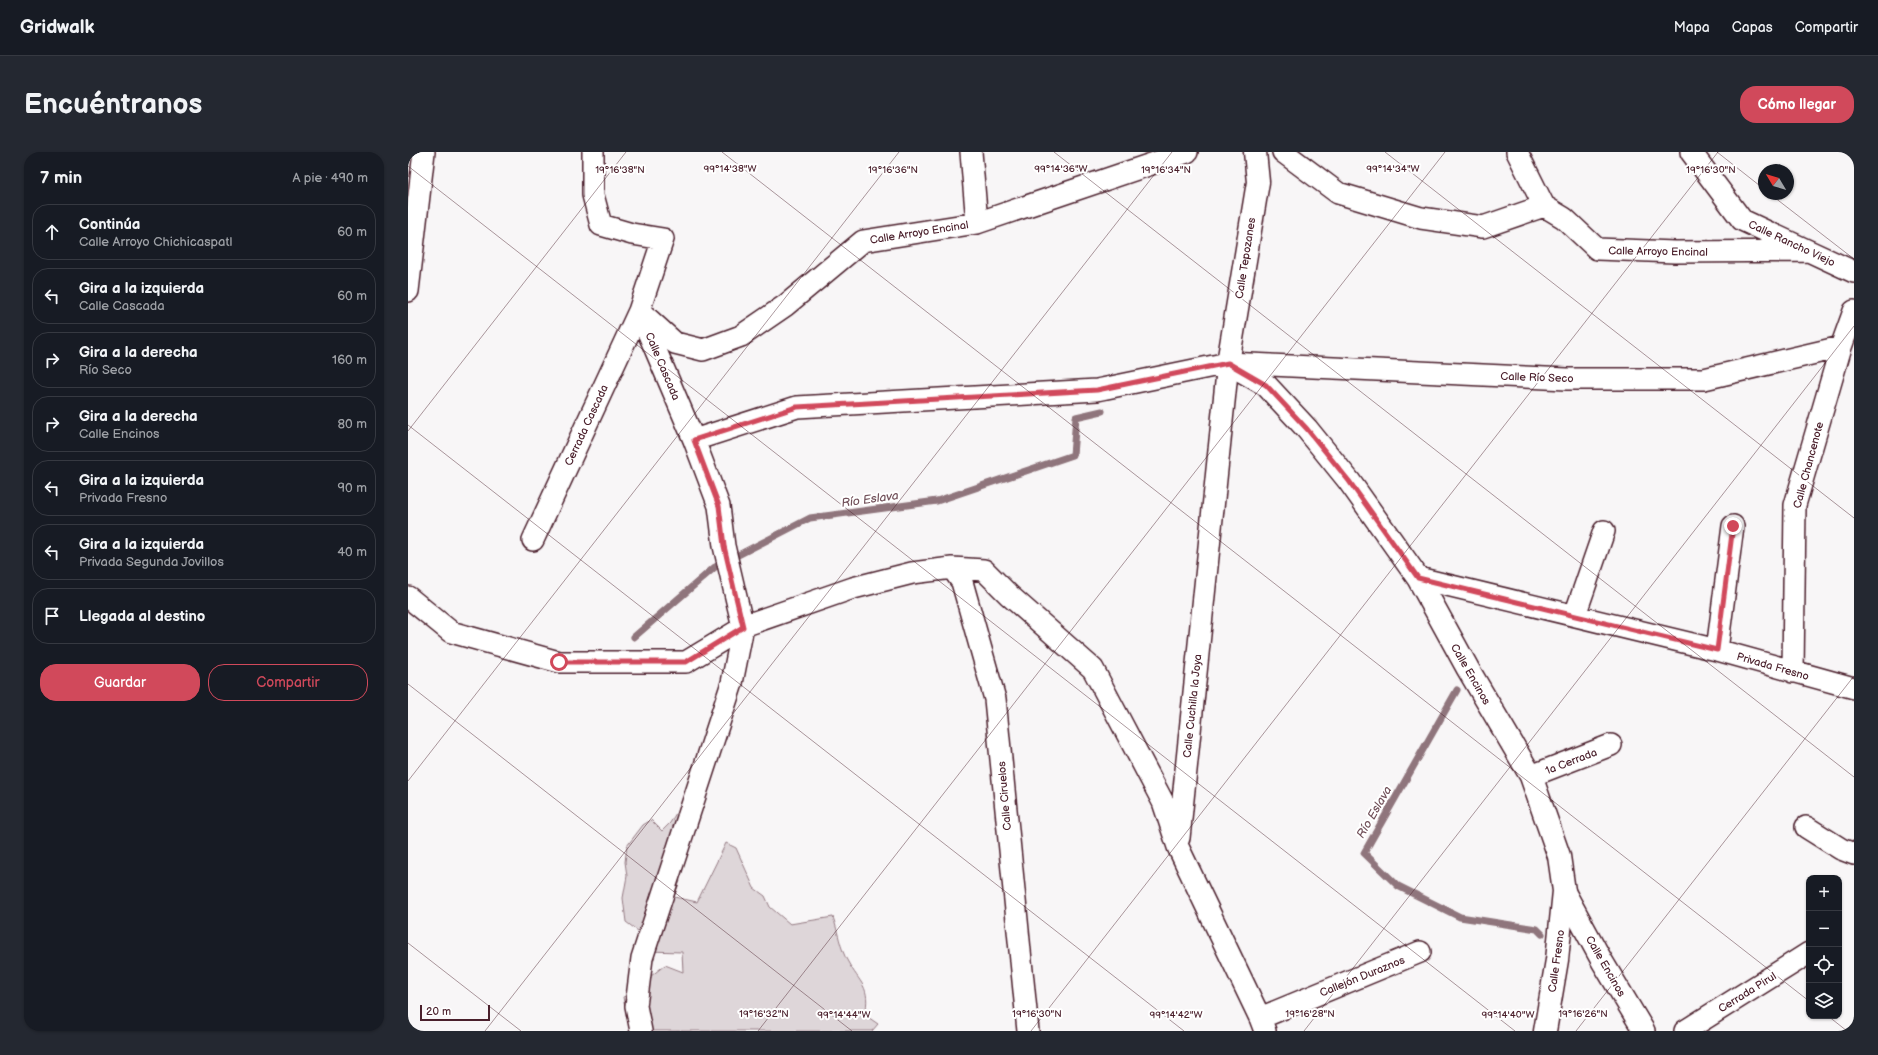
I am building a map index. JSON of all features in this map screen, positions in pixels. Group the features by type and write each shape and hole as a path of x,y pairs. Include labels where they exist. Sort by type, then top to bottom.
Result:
{"street":[{"path":"408,291 424,152"},
{"path":"593,152 593,195 601,225 632,234 663,239 639,311"},
{"path":"971,152 977,223"},
{"name":"Calle Arroyo Encinal","path":"639,311 675,343 703,350 741,336 773,314 863,241 977,223 1187,152"},
{"name":"Calle Tepozanes","path":"1228,363 1258,182 1255,152"},
{"path":"1283,152 1338,193 1421,218 1483,227 1544,206 1517,152"},
{"name":"Calle Rancho Viejo","path":"1691,152 1742,220 1854,272"},
{"name":"Calle Arroyo Encinal","path":"1544,206 1564,218 1597,249 1675,252 1807,251"},
{"name":"Calle Cascada","path":"639,311 694,440 719,506 724,546 743,627"},
{"name":"Cerrada Cascada","path":"533,540 639,311"},
{"name":"Calle Chancenote","path":"1793,672 1796,505 1841,347 1854,311"},
{"name":"Calle Río Seco","path":"694,440 797,407 1097,390 1228,363 1567,379 1704,379 1841,347"},
{"name":"Calle Encinos","path":"1228,363 1266,385 1307,429 1349,481 1418,578 1468,669 1531,776 1559,856 1564,891 1602,961 1644,1031"},
{"name":"Calle Cuchilla la Joya","path":"1178,847 1228,363"},
{"path":"1717,650 1733,526"},
{"path":"1574,615 1604,531"},
{"path":"408,597 452,632 559,662 686,662 743,627 853,588 912,573 952,568 984,570 1008,595 1093,669 1163,802 1178,847 1262,1024"},
{"name":"Calle Ciruelos","path":"952,568 962,582 995,699 1028,1031"},
{"name":"Privada Fresno","path":"1418,578 1717,650 1854,688"},
{"path":"641,1031 636,1006 642,958 732,682 743,627"},
{"name":"1a Cerrada","path":"1531,776 1611,745"},
{"path":"1806,827 1841,850 1854,854"},
{"name":"Calle Fresno","path":"1545,1031 1557,960 1564,891"},
{"name":"Callejón Duraznos","path":"1262,1024 1420,952"},
{"name":"Cerrada Pirul","path":"1685,1031 1806,955"}],"shaded area":[{"path":"676,813 684,821 670,863 680,881 674,897 697,902 726,843 736,848 754,888 765,896 770,907 790,924 833,917 845,957 865,991 867,998 865,1015 878,1024 872,1031 633,1031 627,1018 623,997 638,991 646,980 665,965 683,972 682,952 647,951 642,934 626,922 623,898 627,876 625,862 627,846 643,825 651,820 662,831 670,823"}],"waterway":[{"name":"Río Eslava","path":"634,637 715,567 810,518 937,501 1073,455 1076,417 1102,411"},
{"name":"Río Eslava","path":"1457,690 1364,853 1398,886 1460,917 1537,929 1542,934"}],"route":[{"path":"559,662 686,662 743,627 724,546 719,506 694,440 797,407 1097,390 1228,363 1266,385 1307,429 1349,481 1418,578 1717,650 1733,526"}]}
